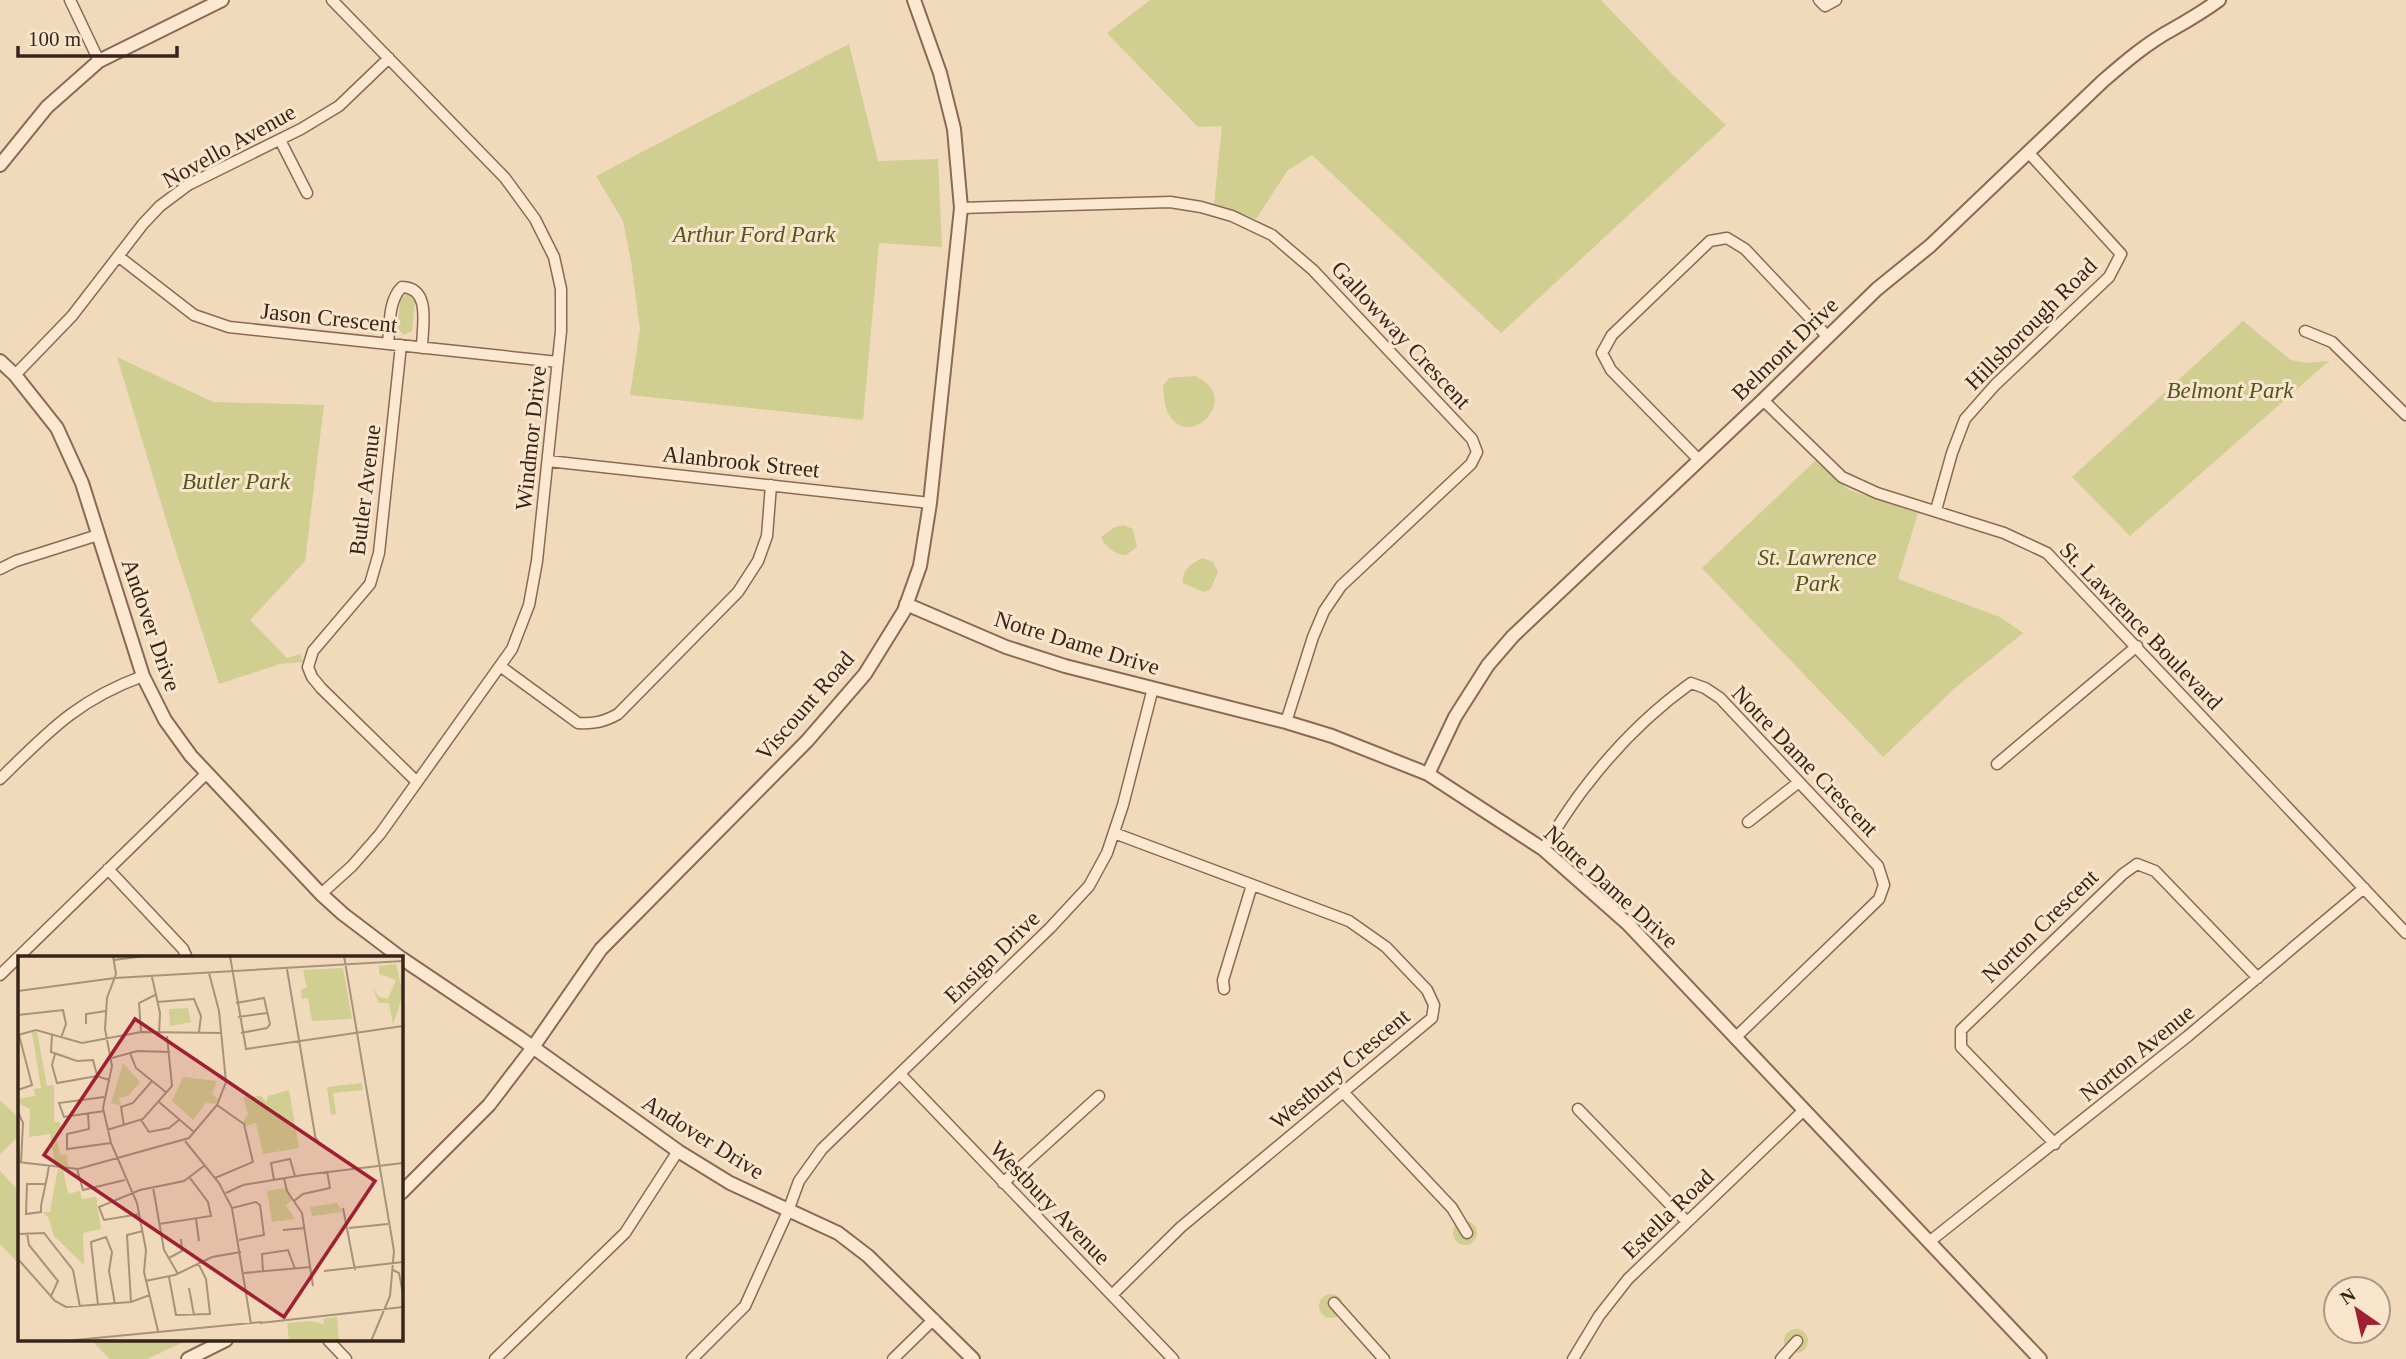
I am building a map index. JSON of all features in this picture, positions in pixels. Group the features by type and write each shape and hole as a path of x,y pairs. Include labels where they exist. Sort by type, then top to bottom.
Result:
{"street":[{"path":"69,0 99,61"},
{"path":"0,165 47,107 99,61 222,0"},
{"name":"Windmor Drive","path":"321,894 352,866 380,834 512,649 529,605 537,561 561,331 562,289 554,257 535,219 505,178 332,0"},
{"name":"Viscount Road","path":"402,1192 489,1105 601,949 807,741 865,674 906,604 919,566 930,503 961,208 954,129 940,73 914,0"},
{"path":"1819,0 1825,6 1836,0"},
{"name":"Belmont Drive","path":"1428,774 1455,718 1488,664 1513,636 1763,401 1877,289 1930,246 2132,55 2219,0"},
{"name":"Novello Avenue","path":"15,375 72,316 142,224 160,206 188,185 280,140 339,106 389,58"},
{"path":"280,140 307,193"},
{"name":"Hillsborough Road","path":"1936,510 1965,419 1995,385 2109,277 2121,254 2028,152"},
{"name":"Gallowway Crescent","path":"961,208 1170,202 1232,216 1272,234 1313,270 1472,439 1477,452 1471,464 1342,586 1325,611 1313,637 1286,722"},
{"path":"1699,460 1611,370 1602,354 1612,335 1710,241 1727,238 1745,249 1828,337"},
{"name":"Jason Crescent","path":"118,256 194,315 229,327 558,362"},
{"path":"388,344 393,302 397,292 402,287 411,288 420,293 423,303 422,348"},
{"path":"2305,331 2332,342 2406,415"},
{"name":"Butler Avenue","path":"401,345 379,553 370,584 313,651 308,667 321,688 417,782"},
{"name":"Andover Drive","path":"0,361 15,375 57,428 82,483 143,676 177,740 321,894 394,956"},
{"name":"St. Lawrence Boulevard","path":"1763,401 1842,477 1877,493 2004,533 2047,553 2406,933"},
{"name":"Alanbrook Street","path":"548,461 930,503"},
{"path":"500,666 578,723 593,724 618,714 738,592 758,561 767,536 771,485"},
{"path":"0,569 16,561 98,535"},
{"name":"Notre Dame Drive","path":"906,604 1006,647 1065,666 1332,736 1428,774 1543,849 1628,924 2040,1359"},
{"path":"1997,764 2137,646"},
{"path":"0,779 55,725 75,710 94,697 143,676"},
{"name":"Notre Dame Crescent","path":"1543,849 1595,775 1622,745 1675,695 1690,683 1720,698 1878,866 1884,885 1879,899 1735,1037"},
{"name":"Ensign Drive","path":"692,1359 745,1306 799,1181 822,1149 1050,928 1089,886 1107,853 1124,805 1153,688"},
{"path":"19,956 207,773"},
{"path":"1748,822 1799,782"},
{"name":"Westbury Crescent","path":"1112,1295 1181,1227 1432,1018 1434,1005 1427,990 1387,947 1349,921 1114,833"},
{"name":"Norton Crescent","path":"2054,1144 1961,1047 1961,1030 2123,874 2137,864 2155,870 2258,978"},
{"path":"108,869 183,949 186,956"},
{"path":"1224,989 1223,980 1252,885"},
{"name":"Norton Avenue","path":"1929,1242 2258,978 2364,888"},
{"path":"0,975 18,957"},
{"name":"Andover Drive","path":"402,962 533,1047 678,1150 730,1183 838,1233 868,1256 972,1359"},
{"name":"Westbury Avenue","path":"900,1074 1173,1359"},
{"path":"1343,1092 1452,1208 1467,1233"},
{"path":"1003,1184 1099,1096"},
{"path":"1578,1109 1687,1222"},
{"name":"Estella Road","path":"1573,1359 1599,1316 1628,1279 1804,1110"},
{"path":"495,1359 625,1233 678,1150"},
{"path":"1334,1303 1384,1359"},
{"path":"893,1359 934,1319"},
{"path":"1781,1359 1797,1340"},
{"path":"188,1359 222,1342"},
{"path":"330,1342 346,1359"}],"green space":[{"path":"1150,0 1601,0 1673,75 1726,125 1501,333 1312,155 1288,170 1256,219 1214,204 1222,126 1198,127 1107,33"},
{"name":"Arthur Ford Park","path":"849,44 878,161 938,159 942,247 879,243 863,420 630,395 640,329 631,261 623,221 596,176"},
{"path":"406,294 413,297 415,302 412,331 404,335 398,329 400,299"},
{"name":"Belmont Park","path":"2243,321 2291,360 2307,363 2329,361 2130,536 2072,477"},
{"name":"Butler Park","path":"117,357 213,402 324,405 305,561 250,620 287,658 300,654 303,662 280,664 219,684"},
{"path":"1195,376 1209,385 1214,396 1213,407 1207,417 1188,427 1177,424 1168,413 1163,386 1169,378"},
{"name":"St. Lawrence Park","path":"1815,461 1849,490 1918,513 1898,579 2000,617 2023,633 1956,687 1883,757 1702,568"},
{"path":"1124,525 1133,529 1137,547 1126,555 1111,550 1101,537 1115,527"},
{"path":"1203,558 1213,562 1218,572 1210,590 1203,592 1183,583 1183,578 1188,568"},
{"path":"0,1100 18,1117 18,1137 0,1154"},
{"path":"0,1171 18,1190 18,1263 0,1244"},
{"path":"1460,1221 1470,1221 1477,1228 1477,1238 1470,1245 1460,1245 1453,1238 1453,1228"},
{"path":"1331,1294 1340,1297 1343,1306 1340,1315 1331,1318 1322,1315 1319,1306 1322,1297"},
{"path":"1796,1329 1805,1332 1808,1341 1805,1350 1796,1353 1787,1350 1784,1341 1787,1332"},
{"path":"93,1342 184,1342 147,1359 110,1359"}]}
